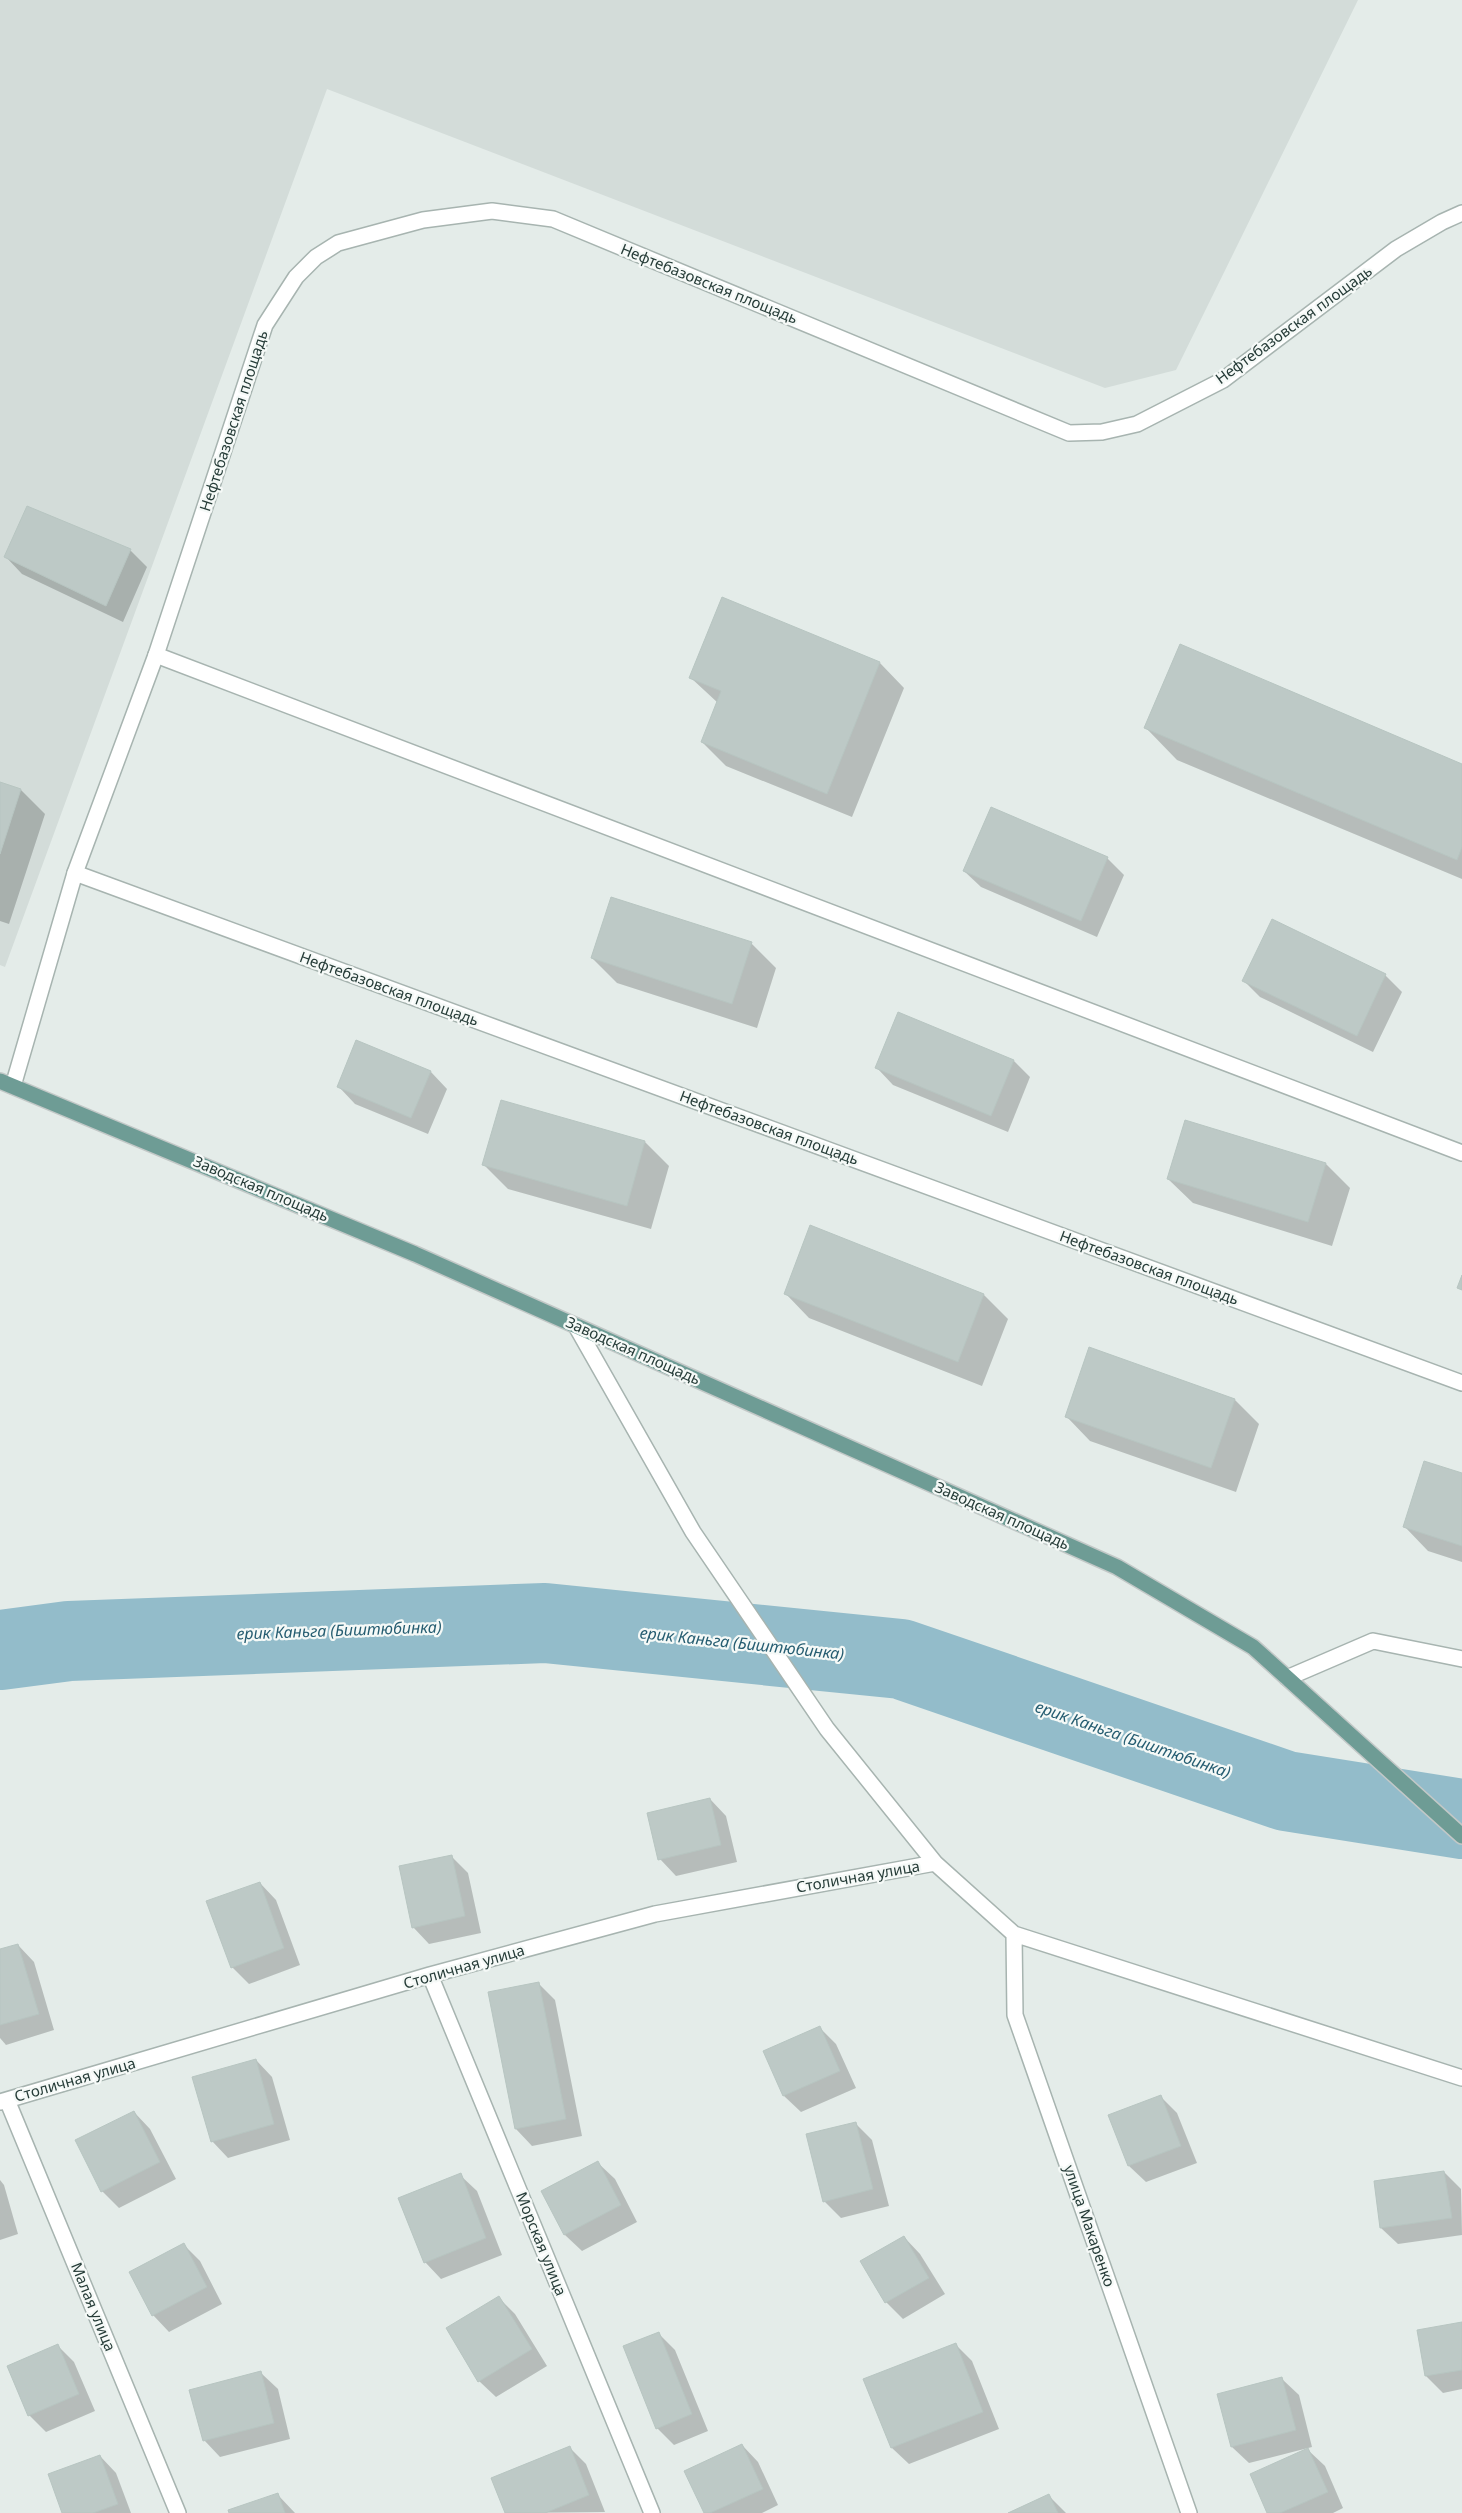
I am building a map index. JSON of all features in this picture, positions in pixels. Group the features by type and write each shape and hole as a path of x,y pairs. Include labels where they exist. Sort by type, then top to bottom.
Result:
{"main road":[{"name":"Заводская площадь","path":"7,1083 415,1254 1117,1567 1253,1647 1462,1836"}],"street":[{"name":"Нефтебазовская площадь","path":"7,1083 76,874 156,655 265,325 296,278 316,257 338,244 423,220 492,211 553,219 1069,433 1102,432 1137,424 1223,380 1396,249 1442,222 1462,214"},
{"path":"156,655 1462,1153"},
{"name":"Нефтебазовская площадь","path":"76,874 1462,1383"},
{"path":"576,1326 693,1532 827,1729 935,1863 1014,1934 1462,2078"},
{"path":"1287,1678 1372,1641 1462,1659"},
{"name":"Столичная улица","path":"4,2101 430,1975 655,1914 935,1863"},
{"name":"улица Макаренко","path":"1014,1934 1015,2015 1189,2513"},
{"name":"Морская улица","path":"430,1975 652,2513"},
{"name":"Малая улица","path":"4,2101 178,2513"}],"shaded area":[{"path":"0,0 1358,0 1176,370 1105,388 327,89 5,967 0,965"}],"building":[{"path":"27,506 131,549 106,606 4,557"},
{"path":"722,597 880,662 827,794 701,742 721,691 689,678"},
{"path":"1180,644 1462,764 1462,847 1457,860 1144,728"},
{"path":"0,782 21,789 0,854"},
{"path":"991,807 1108,857 1081,921 963,871"},
{"path":"611,897 752,942 732,1004 591,958"},
{"path":"1272,919 1386,974 1357,1036 1242,981"},
{"path":"898,1012 1014,1060 991,1116 875,1068"},
{"path":"356,1040 431,1071 411,1118 337,1087"},
{"path":"501,1100 645,1141 627,1206 482,1165"},
{"path":"1185,1120 1326,1163 1308,1222 1167,1179"},
{"path":"810,1225 984,1294 958,1362 784,1294"},
{"path":"1462,1275 1462,1290 1457,1288"},
{"path":"1089,1347 1235,1399 1211,1468 1065,1417"},
{"path":"1424,1461 1462,1473 1462,1546 1403,1527"},
{"path":"710,1798 721,1845 658,1860 647,1813"},
{"path":"452,1855 465,1916 412,1928 399,1866"},
{"path":"260,1882 284,1948 231,1968 206,1901"},
{"path":"18,1944 39,2014 0,2025 0,1949"},
{"path":"539,1982 566,2119 515,2129 488,1992"},
{"path":"820,2026 840,2071 783,2096 763,2051"},
{"path":"256,2059 274,2124 211,2142 192,2077"},
{"path":"1161,2095 1181,2146 1128,2166 1108,2115"},
{"path":"134,2111 160,2162 101,2192 75,2140"},
{"path":"856,2122 873,2189 823,2202 806,2134"},
{"path":"598,2161 621,2205 564,2235 541,2191"},
{"path":"1444,2171 1452,2218 1380,2228 1374,2181"},
{"path":"461,2173 486,2238 424,2263 398,2198"},
{"path":"904,2236 929,2278 885,2303 860,2261"},
{"path":"184,2243 207,2287 152,2316 129,2272"},
{"path":"499,2296 532,2349 478,2382 446,2328"},
{"path":"1462,2322 1462,2370 1425,2376 1417,2330"},
{"path":"659,2332 692,2414 656,2429 623,2346"},
{"path":"956,2343 983,2412 891,2448 863,2379"},
{"path":"58,2344 79,2394 28,2416 7,2366"},
{"path":"261,2371 274,2423 203,2441 189,2390"},
{"path":"1282,2377 1296,2430 1231,2447 1217,2394"},
{"path":"742,2444 763,2489 710,2513 704,2513 684,2471"},
{"path":"570,2446 589,2495 545,2513 505,2513 491,2478"},
{"path":"1308,2448 1328,2492 1280,2513 1267,2513 1250,2474"},
{"path":"100,2455 118,2504 93,2513 62,2513 48,2474"},
{"path":"278,2493 285,2513 229,2513 228,2510"},
{"path":"1049,2494 1058,2513 1008,2513"}],"waterway":[{"name":"ерик Каньга (Биштюбинка)","path":"0,1650 69,1641 545,1623 901,1659 1286,1791 1462,1819"}]}
